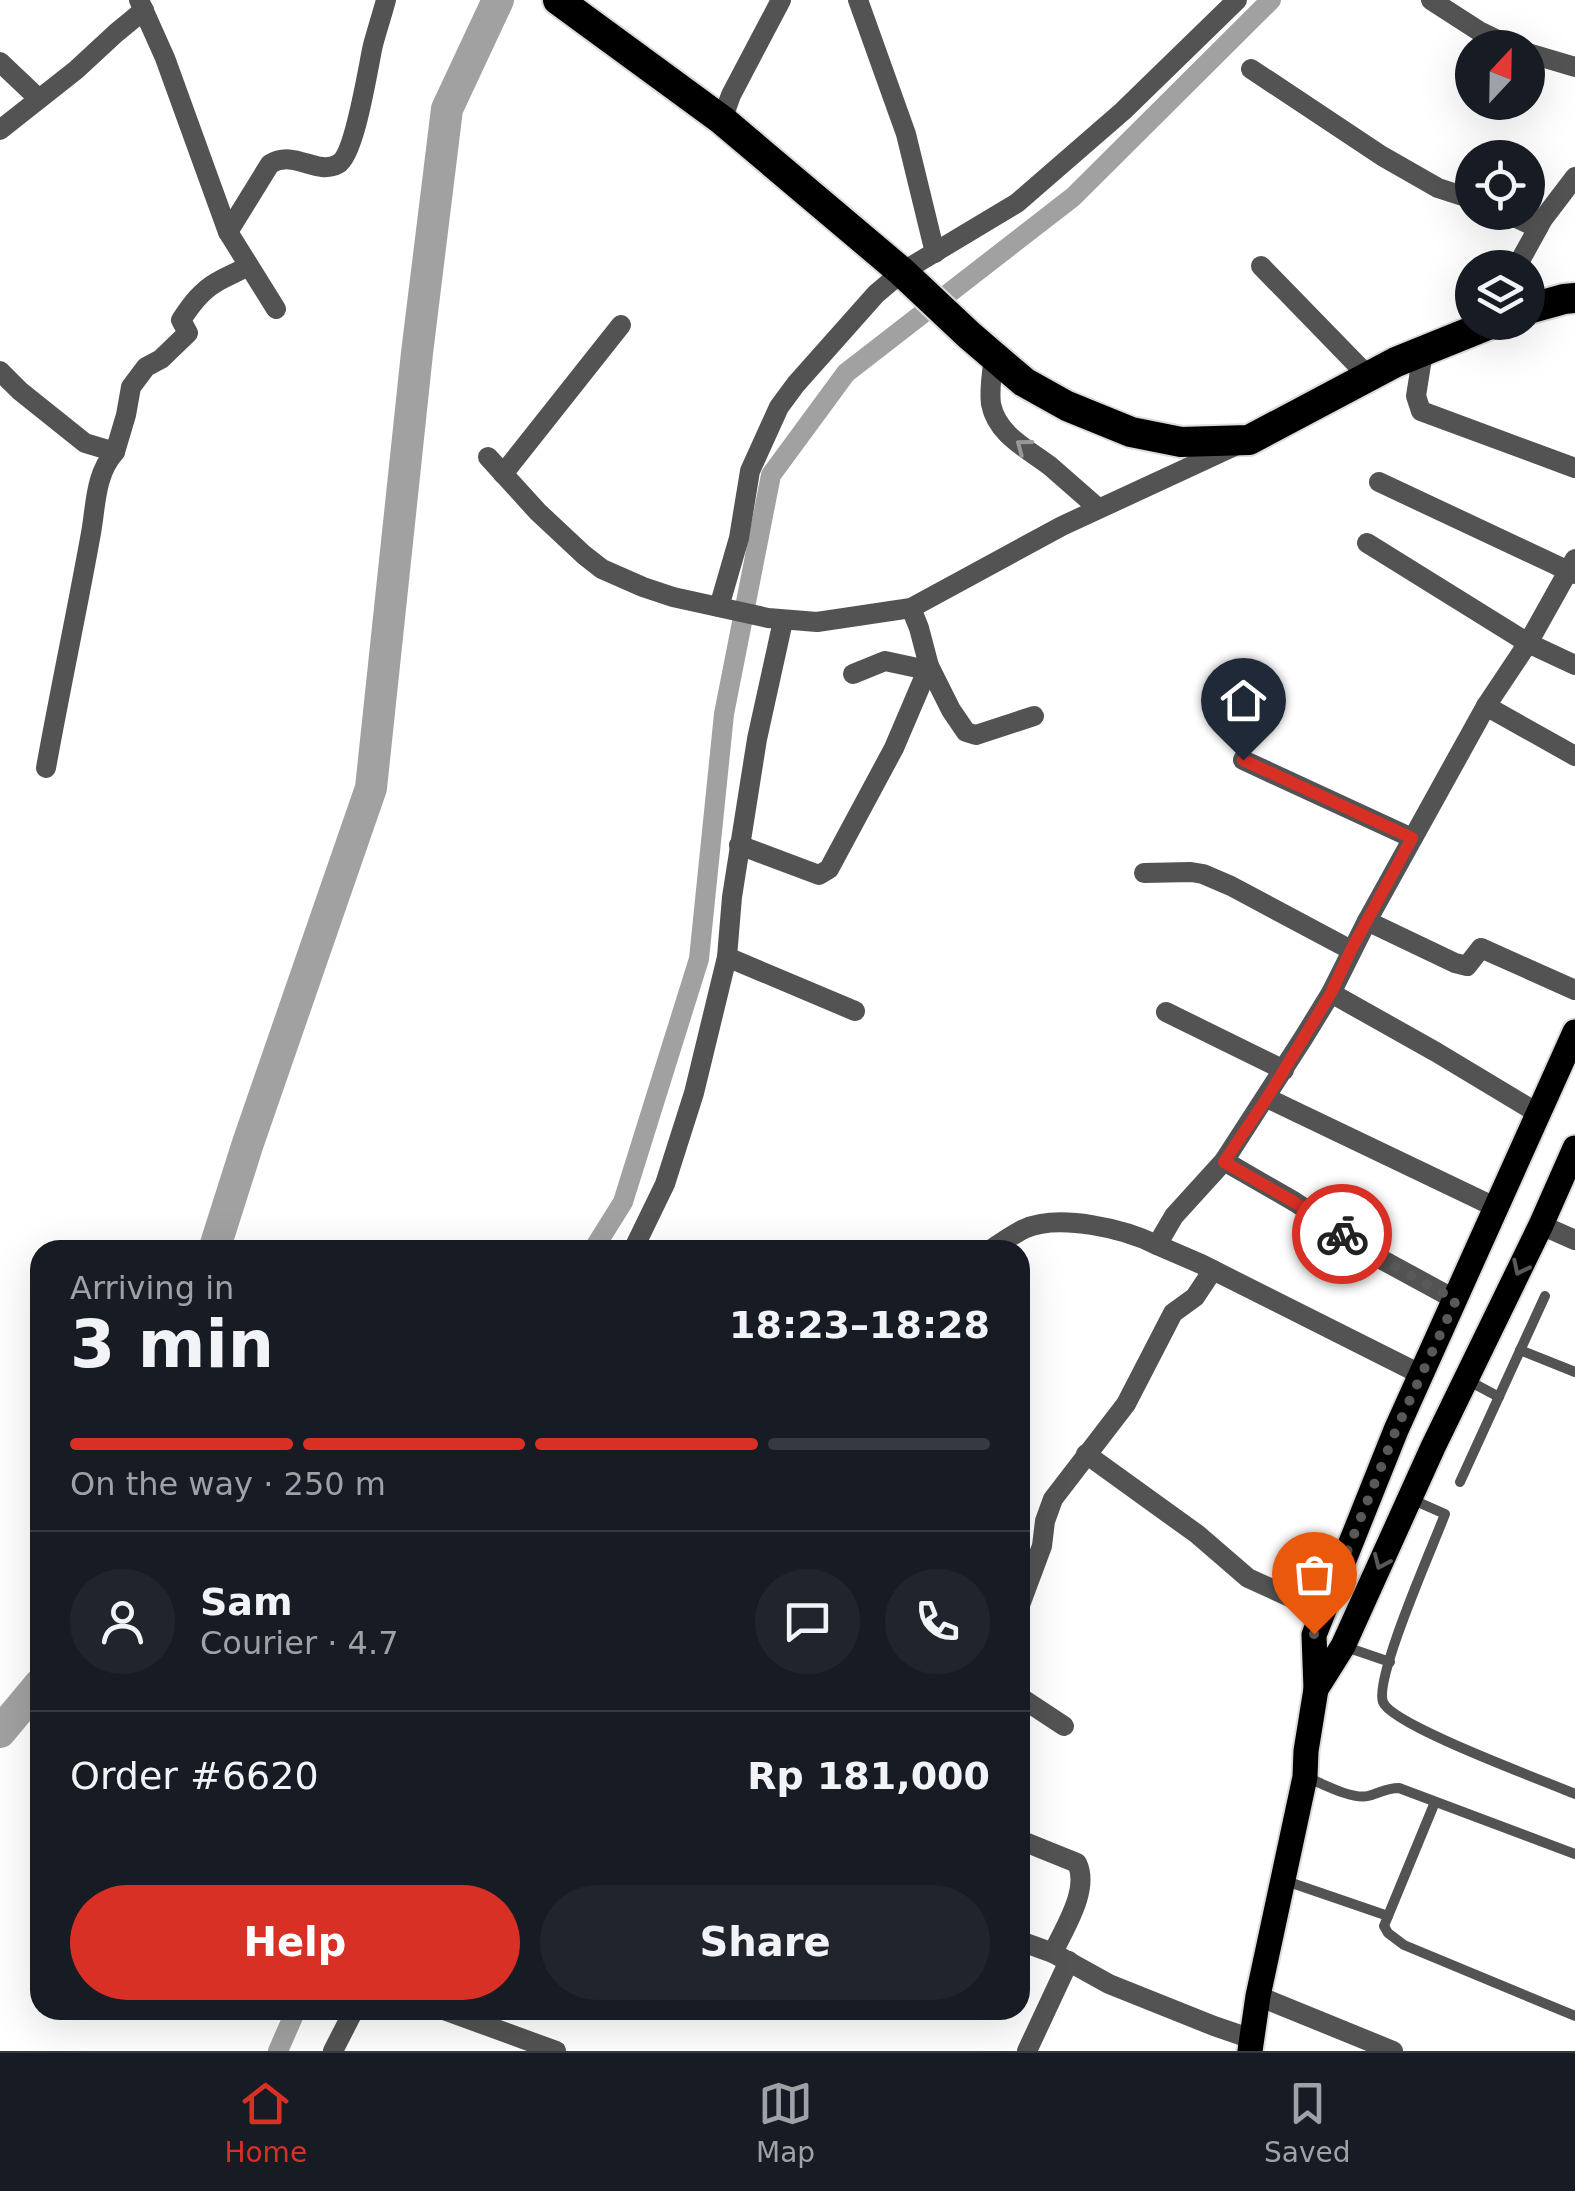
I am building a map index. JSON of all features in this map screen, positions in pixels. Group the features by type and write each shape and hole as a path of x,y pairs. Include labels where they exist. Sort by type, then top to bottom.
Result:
{"highway":[{"path":"558,0 722,120 1024,382 1067,406 1131,432 1181,442 1250,440 1396,362 1455,338"},
{"path":"1545,305 1575,298"}],"main road":[{"path":"1251,2045 1305,1777 1316,1689 1314,1634 1396,1430 1575,1032"},
{"path":"1316,1689 1344,1646 1433,1447 1575,1148"},
{"path":"1510,1178 1552,1198"},
{"path":"1396,1430 1433,1447"}],"street":[{"path":"228,232 270,164 280,158 325,167 342,162 363,98 386,0"},
{"path":"722,120 731,94 781,0"},
{"path":"858,0 906,134 935,253"},
{"path":"724,609 750,471 779,407 796,384 876,294 909,280 935,253 1017,202 1123,111 1237,0"},
{"path":"1431,0 1477,30"},
{"path":"0,130 76,70 142,5 166,58 228,232 276,309"},
{"path":"1545,58 1575,67"},
{"path":"0,62 38,98"},
{"path":"1251,69 1382,156 1455,194"},
{"path":"1545,218 1575,177"},
{"path":"46,768 98,487 114,452 131,387 146,367 188,334 181,320 197,297 248,266"},
{"path":"1260,266 1369,377"},
{"path":"503,474 621,324"},
{"path":"1423,352 1416,396 1422,411 1575,468"},
{"path":"994,357 992,407 1001,427 1098,508"},
{"path":"0,371 86,444 114,452"},
{"path":"488,457 538,512 602,569 643,587 724,609 775,620 817,622 911,608 1098,508 1250,440"},
{"path":"1157,1245 1174,1216 1224,1162 1267,1098 1331,993 1486,706 1573,568 1379,482"},
{"path":"1368,542 1528,643 1575,665"},
{"path":"911,608 920,628 928,668 966,732 976,735 1034,716"},
{"path":"638,1240 665,1184 694,1093 727,957 775,620"},
{"path":"854,674 885,662 928,668"},
{"path":"740,846 819,875 829,869 894,748 928,668"},
{"path":"1486,706 1575,756"},
{"path":"1243,760 1412,838"},
{"path":"1144,873 1202,874 1351,950"},
{"path":"1367,921 1455,963 1467,966 1482,948 1575,990"},
{"path":"727,957 854,1011"},
{"path":"1331,993 1539,1114"},
{"path":"1166,1012 1284,1070"},
{"path":"1267,1098 1497,1208"},
{"path":"1224,1162 1377,1257 1456,1300"},
{"path":"1007,1240 1027,1228 1047,1224 1105,1226 1212,1270 1422,1375"},
{"path":"1541,1225 1575,1240"},
{"path":"1030,1574 1054,1499 1133,1392 1173,1313 1196,1297 1212,1270"},
{"path":"1086,1454 1196,1534 1248,1578 1323,1612"},
{"path":"1030,1704 1064,1726"},
{"path":"1027,2051 1082,1889 1078,1864 1030,1844"},
{"path":"1030,1945 1109,1984 1251,2045"},
{"path":"1258,1996 1393,2051"},
{"path":"333,2051 349,2020"},
{"path":"471,2020 556,2051"}],"lane":[{"path":"1460,1482 1545,1296"},
{"path":"1520,1350 1575,1372"},
{"path":"1466,1380 1499,1397"},
{"path":"1410,1499 1446,1514 1399,1630 1382,1688 1382,1701 1390,1712 1416,1727 1575,1794"},
{"path":"1344,1646 1390,1662"},
{"path":"1305,1777 1355,1796 1399,1788 1575,1854"},
{"path":"1435,1802 1384,1926 1388,1933 1404,1945 1575,2016"},
{"path":"1283,1879 1388,1916"}],"waterway":[{"path":"217,1240 371,788 447,109 498,0"},
{"path":"599,1240 623,1202 699,959 724,714 771,475 846,373 1073,197 1271,0"},
{"path":"0,1732 30,1696"},
{"path":"278,2051 292,2020"}],"way so far":[{"path":"1314,1634 1396,1430 1456,1300 1412,1278 1342,1234"}],"route":[{"path":"1243,760 1412,838 1331,993 1224,1162 1342,1234"}]}
